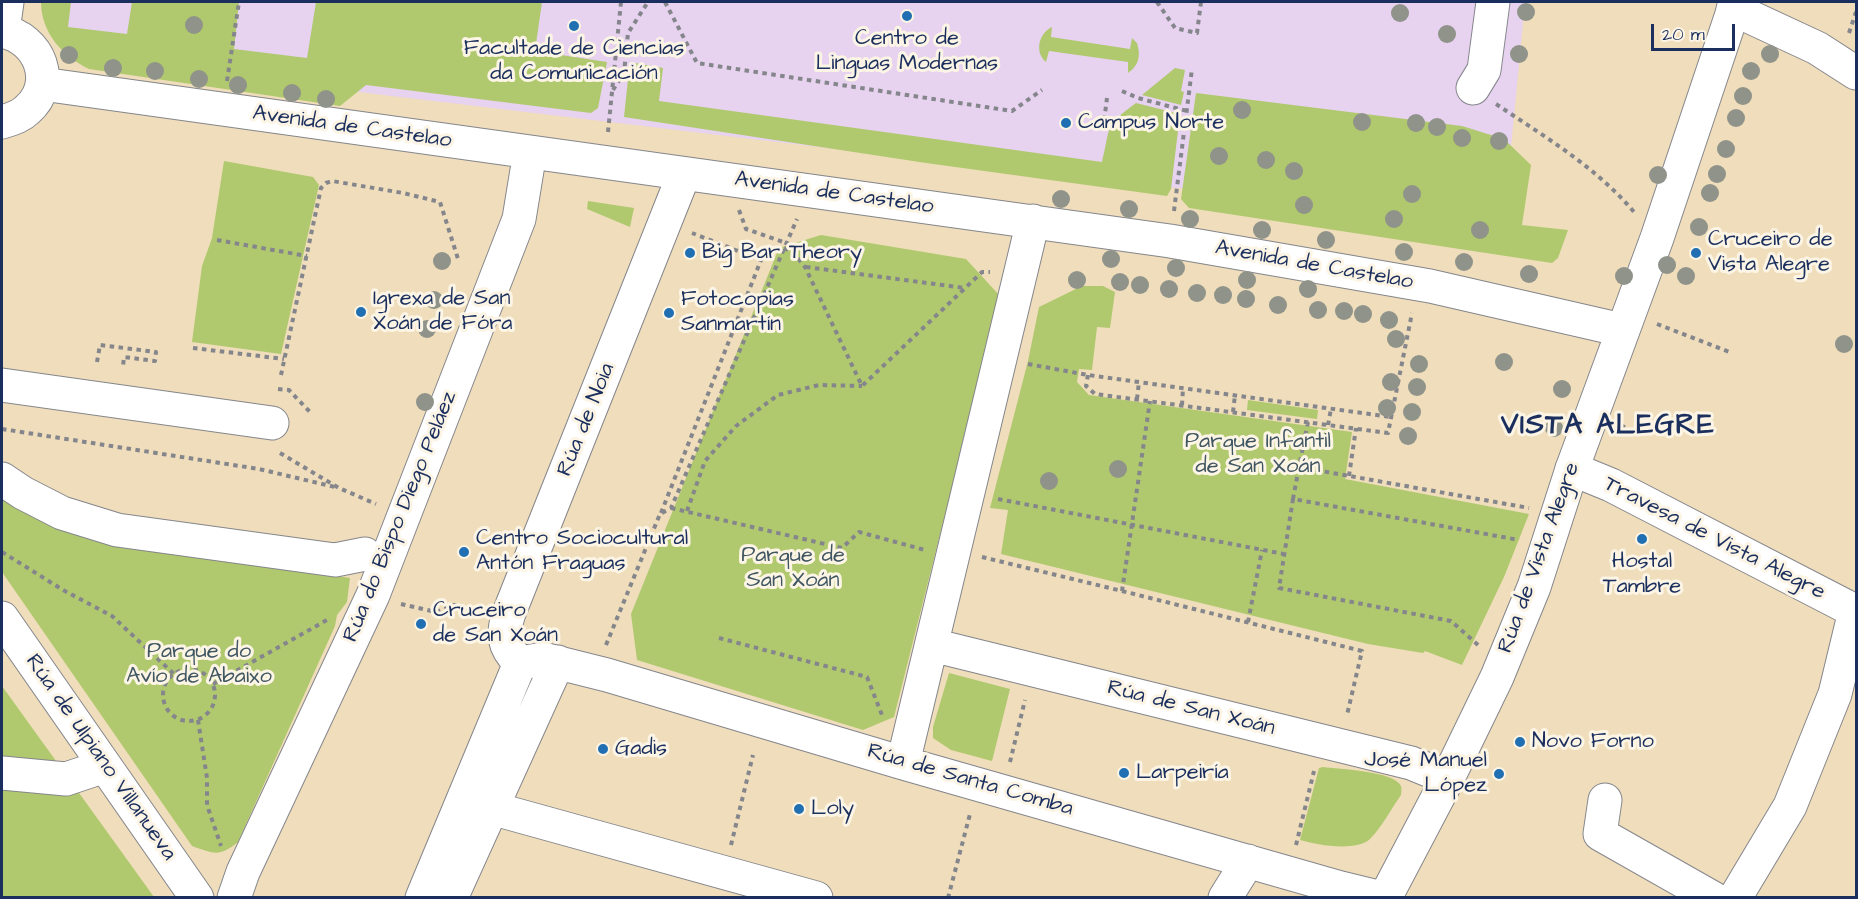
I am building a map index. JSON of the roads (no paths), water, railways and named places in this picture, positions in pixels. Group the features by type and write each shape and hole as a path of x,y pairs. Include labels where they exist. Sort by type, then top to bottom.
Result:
{"street":[{"path":"1473,88 1484,70 1493,2"},
{"path":"1735,5 1817,48 1857,73"},
{"name":"Rúa de Vista Alegre","path":"1383,897 1448,778 1497,677 1534,587 1572,469 1657,238 1735,5"},
{"path":"2,122 16,118 28,110 37,98 42,84 42,74 36,54 4,21"},
{"name":"Avenida de Castelao","path":"42,84 1170,241 1430,286 1622,330"},
{"name":"Rúa do Bispo Diego Peláez","path":"234,874 373,595 519,219 530,152"},
{"name":"Rúa de Noia","path":"520,663 505,645 504,630 509,612 684,174"},
{"path":"903,763 1033,221"},
{"path":"2,385 275,438"},
{"name":"Travesa de Vista Alegre","path":"1572,469 1611,484 1856,606 1835,694 1790,806 1735,897"},
{"path":"2,479 23,494 62,513 117,530 335,560 365,554"},
{"name":"Rúa de Ulpiano Villanueva","path":"2,618 197,897"},
{"name":"Rúa de San Xoán","path":"932,645 1411,764 1448,778"},
{"path":"423,897 520,663 543,659 558,662 451,897"},
{"name":"Rúa de Santa Comba","path":"558,662 903,763 1383,897"},
{"path":"2,773 66,779 105,766"},
{"path":"1605,800 1600,834 1713,897"},
{"path":"491,808 816,897"},
{"path":"1225,897 1248,861"},
{"path":"177,868 190,876 203,878 234,874"}],"place":[{"name":"Centro de Linguas Modernas","path":"907,16"},
{"name":"Facultade de Ciencias da Comunicación","path":"574,26"},
{"name":"Campus Norte","path":"1066,123"},
{"name":"Big Bar Theory","path":"690,253"},
{"name":"Cruceiro de Vista Alegre","path":"1696,253"},
{"name":"Igrexa de San Xoán de Fóra","path":"361,312"},
{"name":"Fotocopias Sanmartín","path":"669,313"},
{"name":"Hostal Tambre","path":"1642,539"},
{"name":"Centro Sociocultural Antón Fraguas","path":"464,552"},
{"name":"Cruceiro de San Xoán","path":"421,624"},
{"name":"Novo Forno","path":"1520,742"},
{"name":"Gadis","path":"603,749"},
{"name":"Larpeiría","path":"1124,773"},
{"name":"José Manuel López","path":"1499,774"},
{"name":"Loly","path":"799,809"}],"district":[{"name":"VISTA ALEGRE","path":"1608,427"}],"park label":[{"name":"Parque Infantil de San Xoán","path":"1258,455"},
{"name":"Parque de San Xoán","path":"793,568"},
{"name":"Parque do Avío de Abaixo","path":"199,664"}]}
